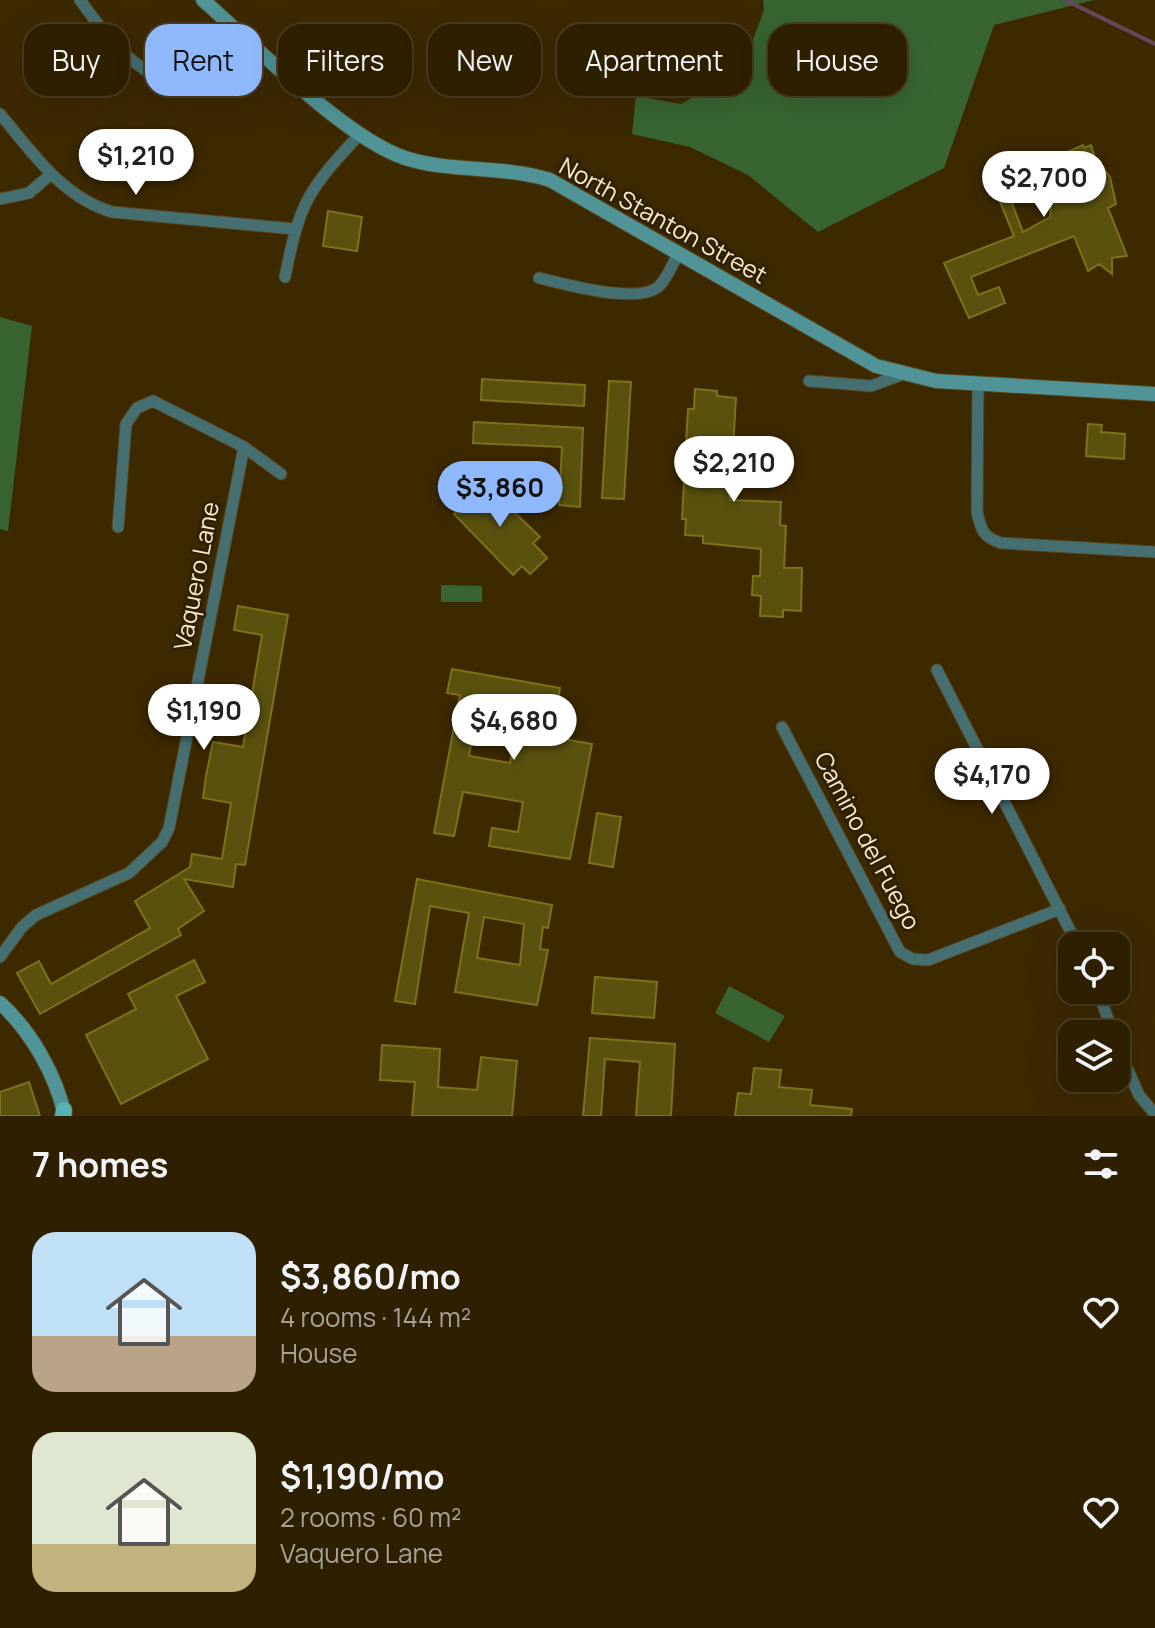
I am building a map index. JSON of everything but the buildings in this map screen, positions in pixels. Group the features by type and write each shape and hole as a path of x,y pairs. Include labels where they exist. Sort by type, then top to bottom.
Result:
{"street":[{"path":"80,0 108,36 145,69"},
{"name":"North Stanton Street","path":"203,0 230,24"},
{"name":"North Stanton Street","path":"262,52 360,134 405,158 511,169 550,180 854,355 901,375 1155,394"},
{"path":"0,114 51,174 71,193 93,207 112,212 295,229"},
{"path":"285,277 304,202 318,179 360,134"},
{"path":"0,199 29,193 51,174"},
{"path":"539,278 573,287 637,295 660,286 679,252"},
{"name":"North Stanton Street","path":"809,381 871,386 901,375"},
{"path":"978,383 977,512 981,530 988,539 1001,543 1155,552"},
{"path":"118,527 126,424 137,408 153,401 244,447 281,474"},
{"name":"Vaquero Lane","path":"0,957 22,927 36,915 142,864 169,828 244,447"},
{"path":"937,670 1071,932"},
{"name":"Camino del Fuego","path":"782,727 900,952 913,959 928,960 1060,909"},
{"path":"0,1003 16,1018 34,1045 64,1114"},
{"path":"1130,1075 1139,1095 1155,1114"}],"green space":[{"path":"763,0 1094,0 994,25 944,168 818,232 748,175 690,147 632,134 636,96 681,104 696,96 752,96 752,42 764,10"},
{"path":"0,317 32,326 8,531 0,529"},
{"path":"441,585 482,586 482,602 441,602"},
{"path":"729,986 785,1016 769,1042 715,1013"}],"waterway":[{"path":"1065,0 1155,44"}]}
